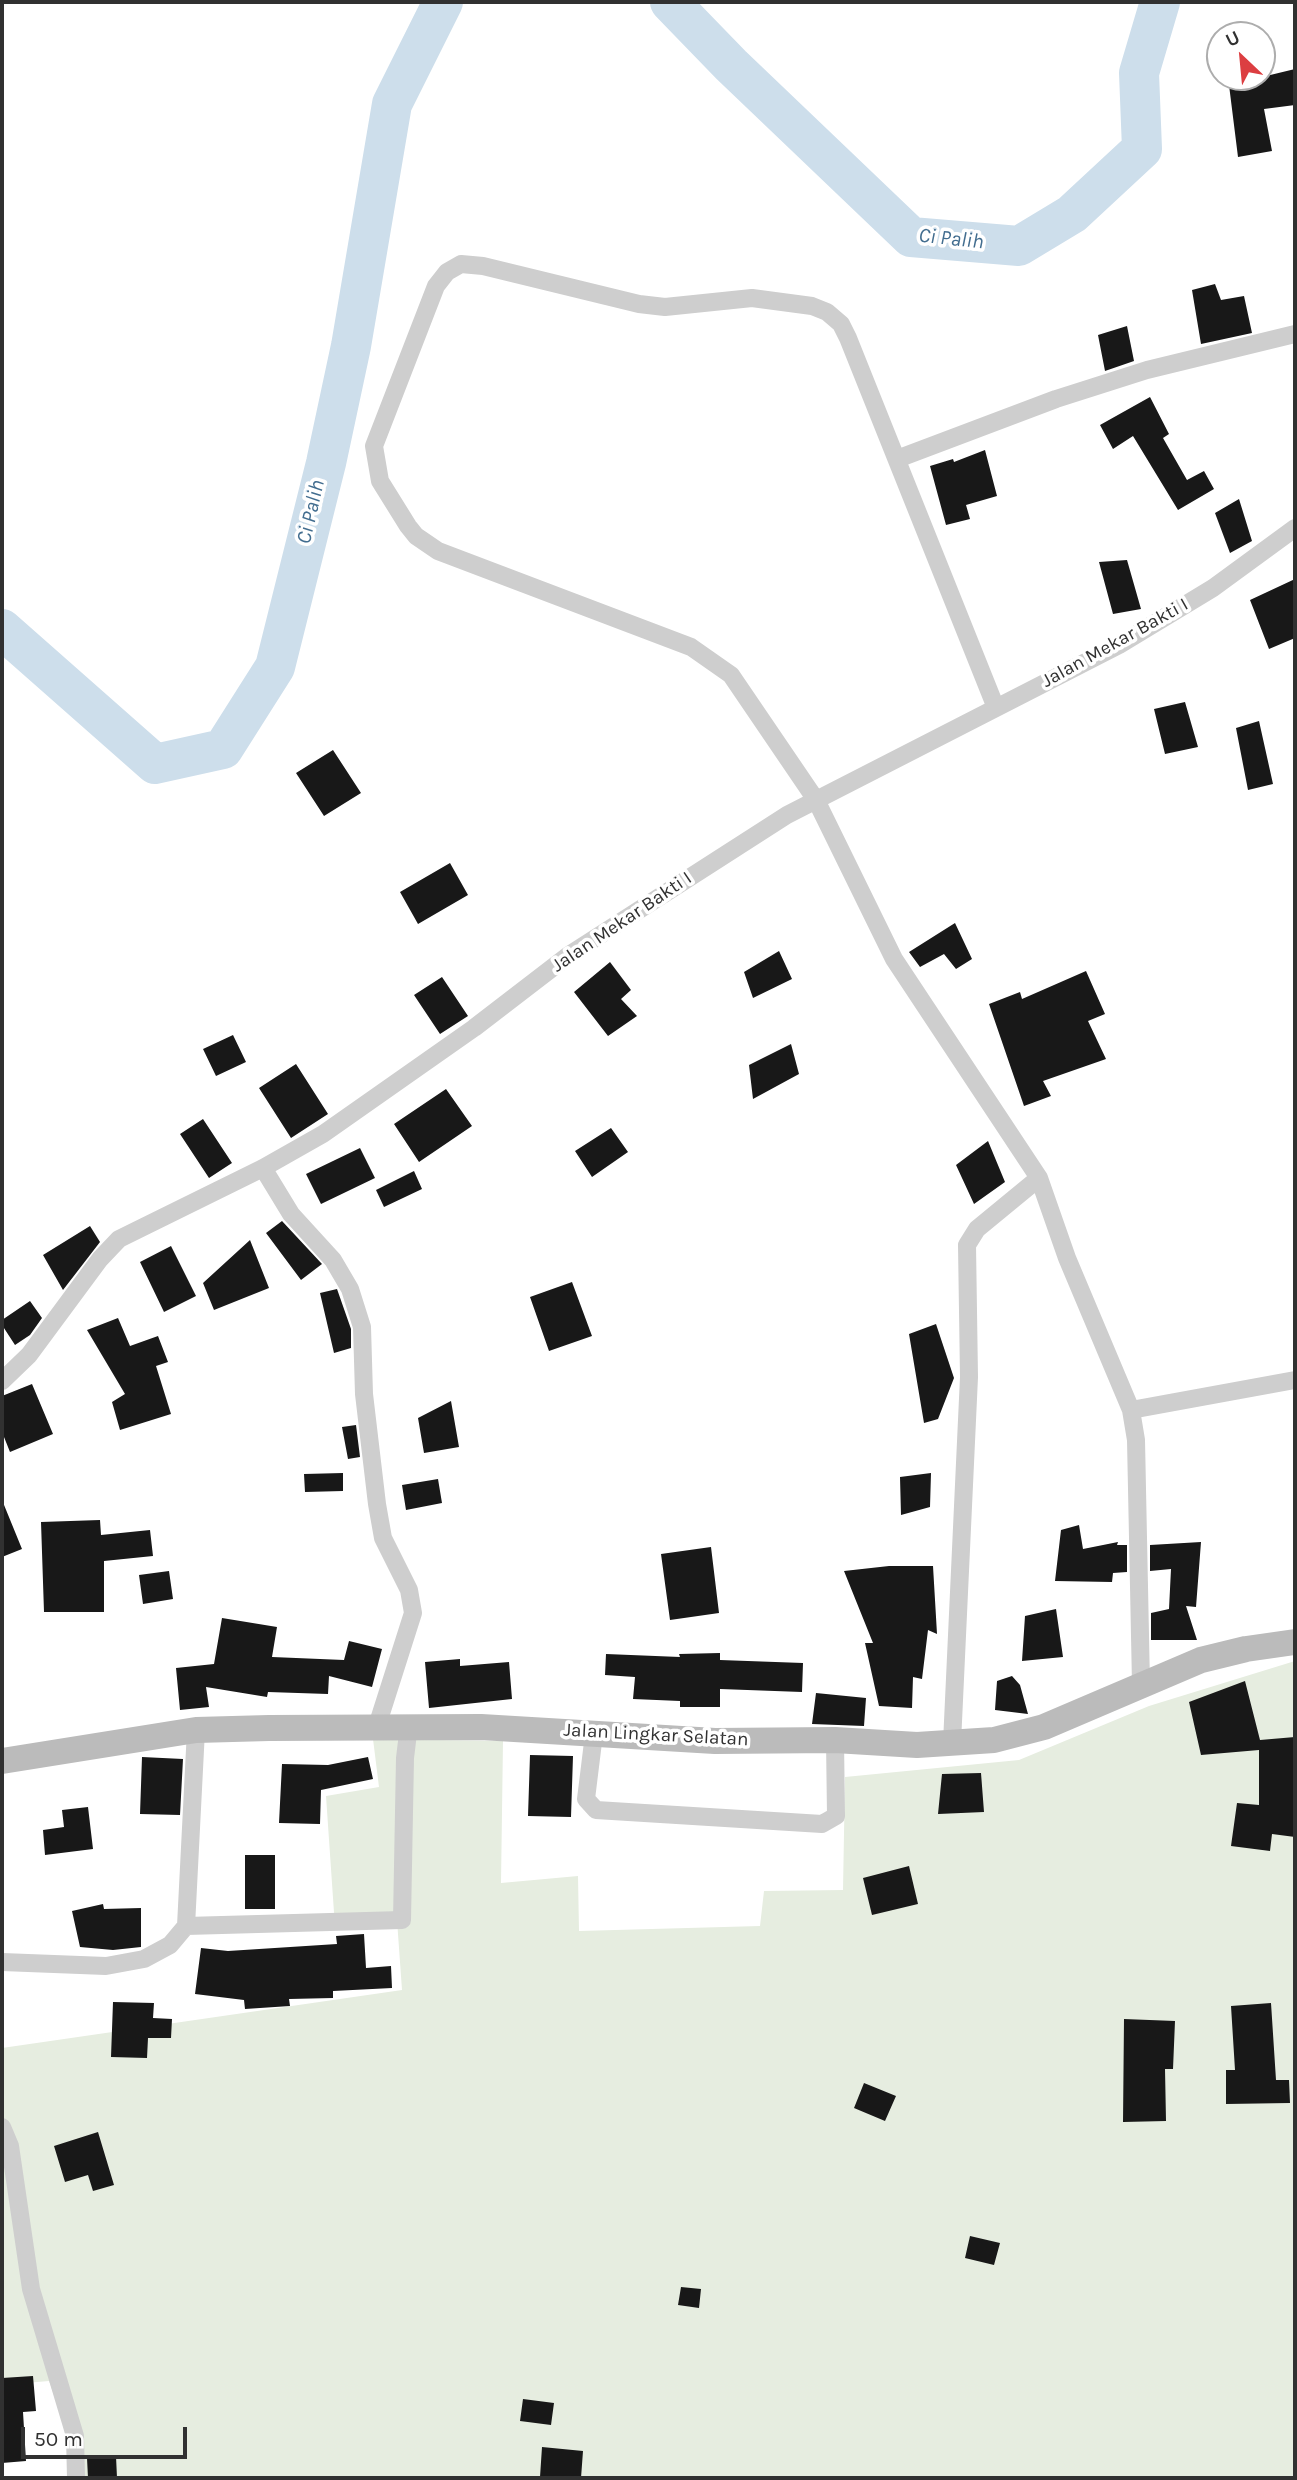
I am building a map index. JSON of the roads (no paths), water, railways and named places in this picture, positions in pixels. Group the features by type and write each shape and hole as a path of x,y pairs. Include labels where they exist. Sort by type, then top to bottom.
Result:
{"street":[{"path":"996,708 848,338 841,324 827,312 812,306 752,298 665,307 639,304 483,266 461,264 446,272 436,286 374,446 380,481 416,536 438,551 691,647 731,674 816,800 894,959 1039,1178 1067,1258 1131,1410 1136,1440 1141,1684"},
{"path":"897,459 1147,370 1295,334"},
{"name":"Jalan Mekar Bakti I","path":"2,1381 29,1355 100,1258 118,1239 262,1168 323,1134 474,1028 569,955 753,836 816,800 1119,645 1189,602 1295,528"},
{"path":"262,1168 291,1214 333,1261 350,1289 362,1327 364,1394 383,1538 409,1590 413,1613 377,1726"},
{"path":"952,1743 969,1377 967,1245 977,1229 1039,1178"},
{"path":"1131,1410 1295,1380"},
{"name":"Jalan Lingkar Selatan","path":"2,1761 196,1730 377,1726 715,1741 835,1740 917,1745 994,1740 1044,1727 1201,1660 1246,1649 1295,1642"},
{"path":"186,1926 402,1920 405,1758 409,1726"},
{"path":"2,1962 106,1966 131,1961 170,1945 186,1926 196,1730"},
{"path":"594,1734 586,1799 596,1810 822,1824 836,1816 835,1740"},
{"path":"2,2127 10,2146 30,2289 75,2436 76,2478"}],"waterway":[{"name":"Ci Palih","path":"2,629 155,764 223,749 275,667 326,463 351,346 392,104 443,2"},
{"name":"Ci Palih","path":"670,2 731,65 911,237 1019,246 1072,214 1142,149 1139,73 1160,2"}]}
